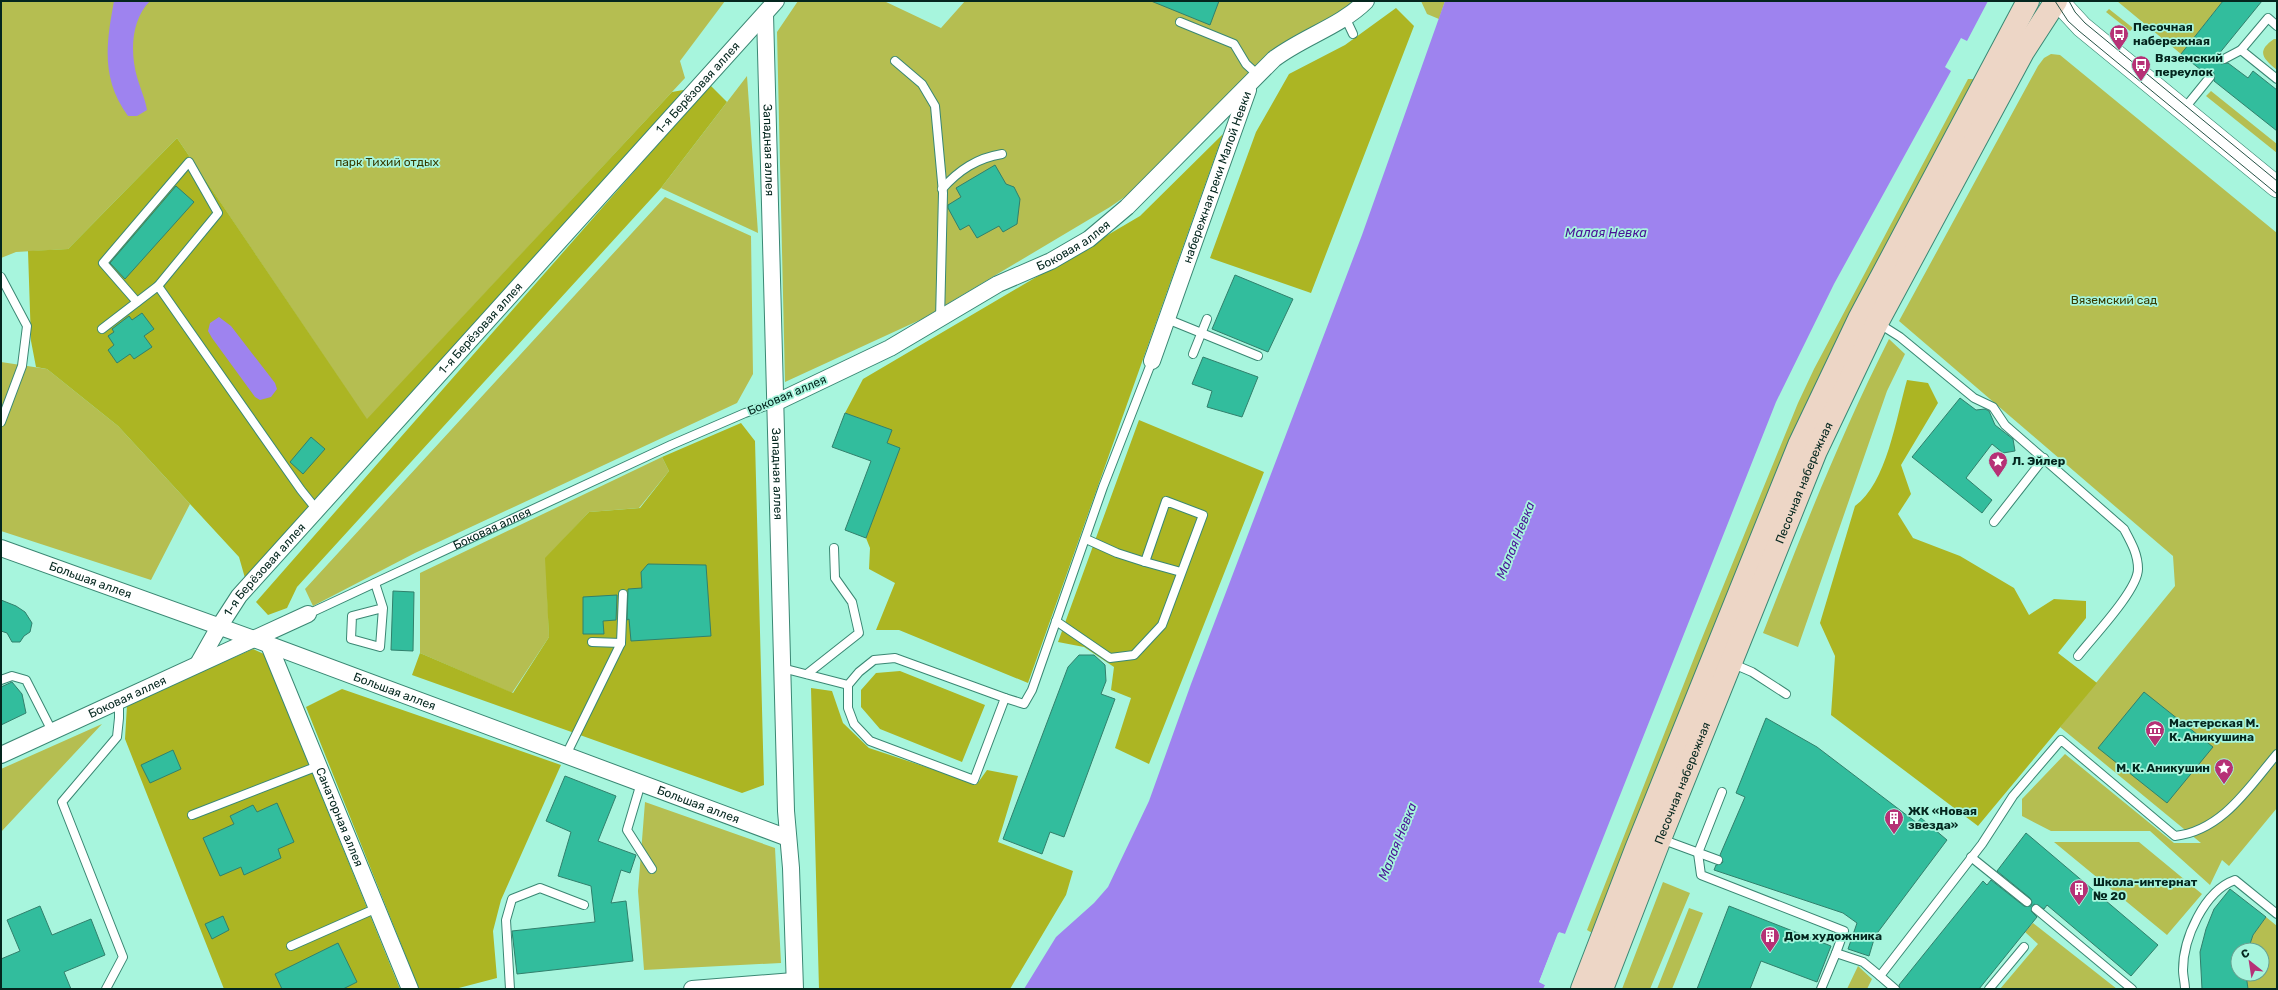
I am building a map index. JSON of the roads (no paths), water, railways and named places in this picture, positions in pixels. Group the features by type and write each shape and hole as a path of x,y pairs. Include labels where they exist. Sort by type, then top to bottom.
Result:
{"main road":[{"name":"Песочная набережная","path":"1582,989 1639,841 1799,445 1859,319 2028,1"},
{"name":"Песочная набережная","path":"1602,989 1730,663 1816,451 1877,323 2023,52 2057,1"}],"street":[{"name":"1-я Берёзовая аллея","path":"198,664 219,627 240,596 776,1"},
{"name":"набережная реки Малой Невки","path":"1152,360 1254,81 1274,59 1290,47 1345,17 1366,1"},
{"path":"2057,1 2082,27 2277,187"},
{"name":"Западная аллея","path":"765,14 782,668 788,838"},
{"name":"Боковая аллея","path":"775,403 890,348 940,320 998,284 1051,261 1089,239 1127,207 1254,81"},
{"name":"Большая аллея","path":"1,548 254,639 788,838"},
{"name":"Боковая аллея","path":"1,755 308,614"},
{"path":"269,645 276,629"},
{"name":"Санаторная аллея","path":"269,645 410,989"},
{"path":"692,989 794,985 791,868 788,838"}],"lane":[{"path":"1345,17 1353,34"},
{"path":"2224,59 2241,50 2268,18 2277,26"},
{"path":"1180,22 1234,44 1254,81"},
{"path":"2241,50 2277,79"},
{"path":"895,61 922,84 935,106 942,189 940,320"},
{"path":"2183,110 2210,77"},
{"path":"942,189 950,180 976,161 1002,154"},
{"path":"102,329 158,286 218,213 189,162 103,263 137,302"},
{"path":"1,277 27,326 22,366 1,422"},
{"path":"158,286 317,510"},
{"path":"1167,319 1258,356"},
{"path":"1194,354 1207,319"},
{"path":"1877,323 1900,337 1974,398 1993,407 2005,425 2124,529 2135,549 2138,571 2130,592 2078,656"},
{"path":"1005,698 974,780 870,741 854,724 848,708 848,685 859,672 874,660 895,658 1024,704 1032,690 1103,487 1152,360"},
{"name":"Боковая аллея","path":"308,614 671,445 745,413 775,403"},
{"path":"1994,522 2044,458"},
{"path":"1056,621 1110,658 1134,655 1162,625 1203,515 1166,501 1144,562"},
{"path":"1086,539 1117,554 1181,572"},
{"path":"807,674 859,633 852,602 835,578 834,548"},
{"path":"375,583 383,608 380,647 351,639 352,616 383,608"},
{"path":"566,755 621,643 623,594"},
{"path":"592,642 621,643"},
{"path":"1730,663 1758,676 1786,694"},
{"path":"782,668 848,685"},
{"path":"1,680 12,676 26,680 52,731"},
{"path":"106,989 123,957 62,802 117,737 119,700"},
{"path":"1880,976 1971,857 2010,804 2013,796 2061,740 2175,836 2188,834 2209,825 2229,811 2277,754"},
{"path":"192,815 318,766"},
{"path":"641,783 627,830 652,869"},
{"path":"1722,792 1698,853 1701,875 1844,931 1821,989"},
{"path":"1660,839 1718,860"},
{"path":"1971,857 2027,902"},
{"path":"2185,989 2183,970 2191,931 2215,891 2224,884 2235,880 2277,914"},
{"path":"510,989 506,920 512,899 540,888 584,904"},
{"path":"291,946 377,908"},
{"path":"2036,909 2132,989"},
{"path":"1989,989 2024,947"},
{"path":"1836,953 1863,962 1895,989"}],"water":[{"path":"114,1 150,1 139,17 134,37 133,57 137,77 147,110 137,116 128,116 119,102 113,88 110,75 108,47"},
{"name":"Малая Невка","path":"1445,1 1988,1 1967,41 1961,38 1945,67 1951,71 1834,284 1776,402 1565,934 1558,933 1539,982 1545,985 1543,989 1024,989 1056,937 1094,903 1108,887 1149,801 1191,684 1362,235"},
{"path":"219,317 231,326 275,383 277,389 271,397 260,400 255,397 212,338 208,331 210,323"}],"tram line":[{"path":"2055,1 2068,21 2079,31 2277,194"},
{"path":"2069,1 2075,12 2085,23 2277,181"}],"place":[{"name":"Песочная набережная","path":"2119,51"},
{"name":"Вяземский переулок","path":"2141,82"},
{"name":"Л. Эйлер","path":"1998,478"},
{"name":"Мастерская М. К. Аникушина","path":"2155,747"},
{"name":"М. К. Аникушин","path":"2224,785"},
{"name":"ЖК «Новая звезда»","path":"1894,835"},
{"name":"Школа-интернат № 20","path":"2079,906"},
{"name":"Дом художника","path":"1770,953"}],"park label":[{"name":"парк Тихий отдых","path":"387,162"},
{"name":"Вяземский сад","path":"2114,300"}]}
